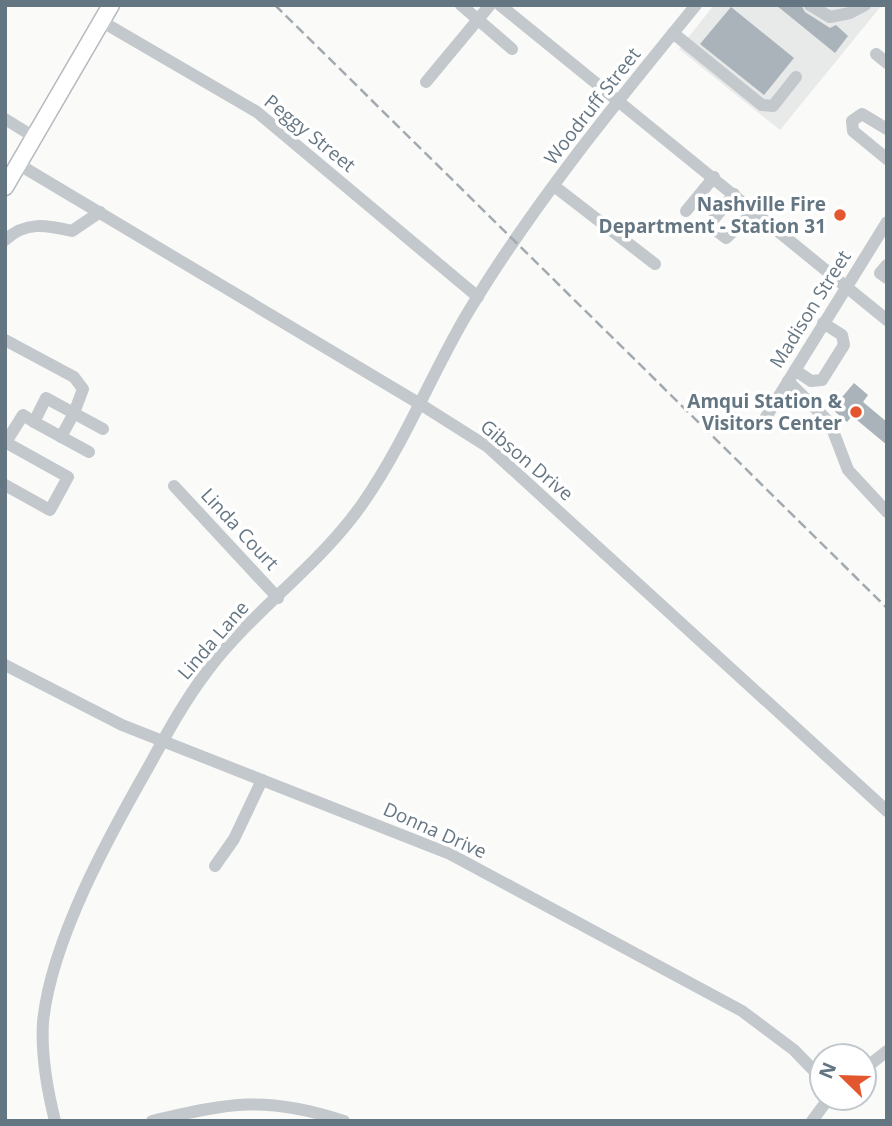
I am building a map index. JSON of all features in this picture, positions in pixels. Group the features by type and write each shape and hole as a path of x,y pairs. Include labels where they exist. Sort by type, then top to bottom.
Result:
{"main road":[{"path":"5,187 111,5"}],"street":[{"path":"461,5 512,49"},
{"path":"426,82 490,5"},
{"path":"500,5 887,320"},
{"name":"Woodruff Street","path":"522,233 617,102 696,5"},
{"path":"810,5 830,18 850,13 865,5"},
{"name":"Peggy Street","path":"102,20 257,112 478,297"},
{"path":"673,33 762,105 773,106 796,77"},
{"path":"876,54 887,63"},
{"path":"887,130 862,114 852,121 853,131 887,159"},
{"path":"5,119 34,137"},
{"name":"Gibson Drive","path":"18,164 488,447 887,811"},
{"path":"686,211 713,177"},
{"path":"554,186 655,264"},
{"path":"734,194 709,225 726,238 755,211"},
{"path":"5,240 15,230 33,224 72,231 100,212"},
{"name":"Madison Street","path":"765,416 846,287 881,243 887,222"},
{"name":"Linda Lane","path":"55,1121 45,1066 43,1023 55,970 106,845 162,741 208,670 237,636 320,556 365,502 478,297 522,233"},
{"path":"887,265 880,273 887,278"},
{"path":"791,376 811,381 822,380 844,345 842,334 824,323"},
{"path":"5,340 74,377 83,389 61,437"},
{"path":"791,376 830,424 848,470 887,512"},
{"path":"34,422 47,398 103,429"},
{"path":"5,485 50,510 68,477 6,442 23,415 89,452"},
{"name":"Linda Court","path":"174,486 278,598"},
{"name":"Donna Drive","path":"5,665 88,710 442,851 741,1011 794,1050 808,1064"},
{"path":"215,866 234,839 262,780"},
{"path":"152,1121 223,1104 259,1103 301,1107 344,1121"}],"shaded area":[{"path":"714,5 882,5 780,130 679,49"}],"building":[{"path":"776,5 801,5 805,12 830,28 836,25 848,36 835,53"},
{"path":"731,7 794,58 764,95 700,44"},
{"name":"Amqui Station & Visitors Center","path":"854,383 868,395 863,402 887,422 887,445 852,416 847,422 832,409"}],"railway":[{"path":"275,5 887,608"}],"place":[{"name":"Nashville Fire Department - Station 31","path":"840,215"},
{"name":"Amqui Station & Visitors Center","path":"856,412"}]}
